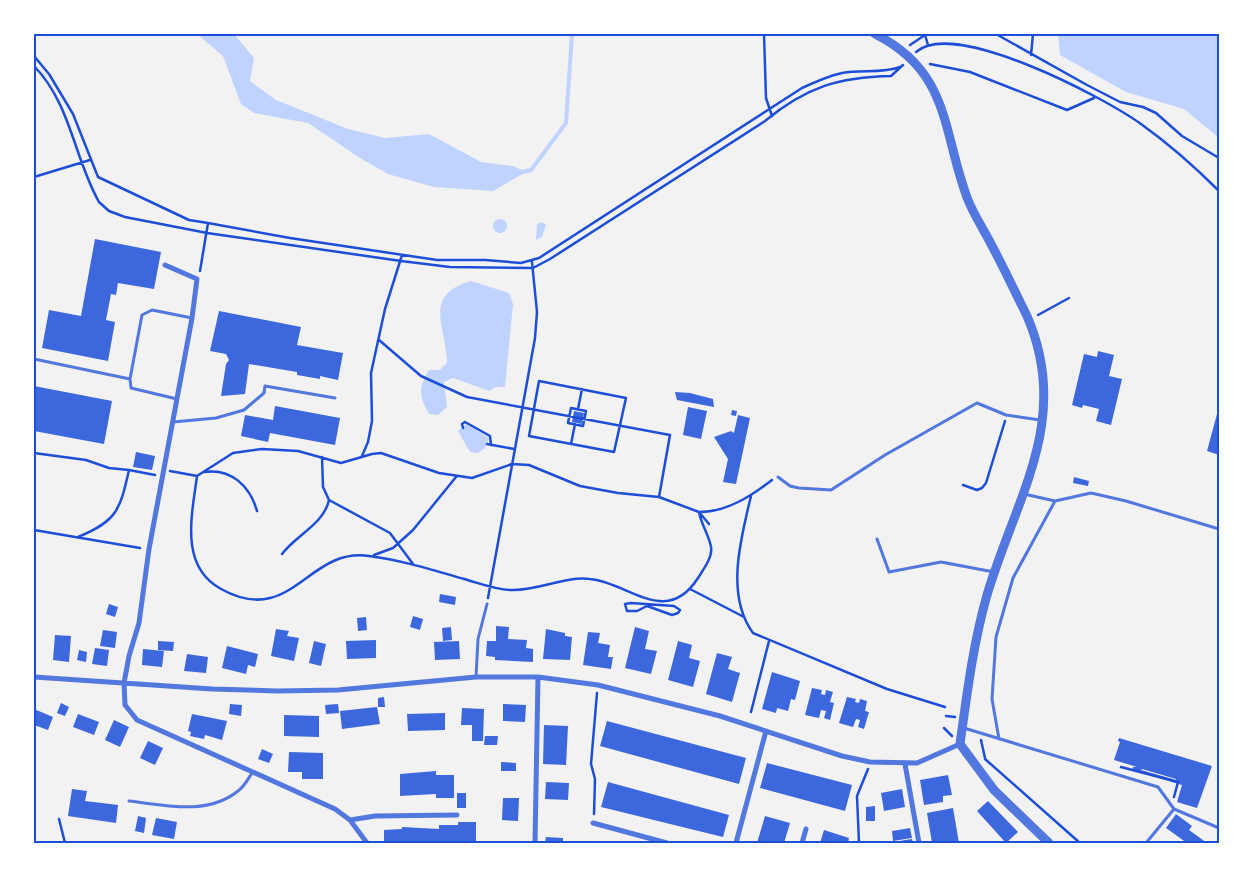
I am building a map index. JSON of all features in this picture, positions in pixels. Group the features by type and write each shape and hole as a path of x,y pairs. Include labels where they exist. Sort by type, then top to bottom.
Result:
{"street":[{"path":"875,34 902,49 922,70 940,102 968,200 1027,316 1034,333 1043,369 1045,395 1043,421 1036,458 994,572 972,658 960,744 994,790 1048,843"},
{"path":"165,265 197,279 192,318 149,549 139,623 129,656 124,683 125,705 137,720 335,809 350,820 366,843"},
{"path":"34,677 236,690 313,690 476,677 538,678 598,685 720,716 842,756 870,762 905,764 928,760 960,744"},
{"path":"535,843 538,678"},
{"path":"736,843 766,731"},
{"path":"905,764 919,843"},
{"path":"350,820 375,816 457,815"},
{"path":"594,823 667,843"},
{"path":"802,843 806,829"}],"lane":[{"path":"177,399 131,388 130,379 142,315 152,310 192,318"},
{"path":"34,359 130,379"},
{"path":"173,422 216,418 244,410 264,393 265,386 335,398"},
{"path":"778,477 790,486 831,490 885,455 977,403 1006,415 1043,421"},
{"path":"1024,494 1055,501 1091,493 1126,501 1219,529"},
{"path":"999,739 992,699 996,637 1013,578 1055,501"},
{"path":"877,539 889,572 941,562 994,572"},
{"path":"476,677 478,639 487,604"},
{"path":"963,728 1158,787 1174,809 1219,828"},
{"path":"129,801 196,808 221,801 239,791 252,773"},
{"path":"1146,843 1174,809"}],"path":[{"path":"764,34 766,98 772,116"},
{"path":"909,46 925,34 928,45"},
{"path":"996,34 1067,75 1120,102 1143,107 1156,113 1182,136 1219,158"},
{"path":"1031,55 1033,34"},
{"path":"910,58 928,45 954,44 982,49 1044,72 1140,123 1193,165 1219,192"},
{"path":"34,56 49,74 70,108 90,160 100,179 189,220 402,255 455,261 532,262 769,110 821,79 843,73 890,71 901,66 891,76 843,79 817,87 550,259 533,268 450,267 400,261 206,233 124,217 109,211 99,202 94,193 64,112 42,75 34,66"},
{"path":"910,58 935,66 970,72 1067,110 1094,98"},
{"path":"1064,82 1067,75"},
{"path":"34,177 90,160"},
{"path":"197,279 208,224"},
{"path":"362,456 368,442 372,421 370,373 385,309 402,255"},
{"path":"487,604 535,338 537,312 532,262"},
{"path":"1027,316 1041,314 1069,298"},
{"path":"379,340 396,352 408,366 433,383 467,397 534,408 670,435 659,497"},
{"path":"540,381 626,398 614,452 529,436 534,408 540,381"},
{"path":"578,410 582,389"},
{"path":"571,408 586,411 583,426 568,423 569,415 571,408"},
{"path":"964,485 977,490 986,483 1006,415"},
{"path":"463,428 462,424 466,422 490,436 491,445"},
{"path":"571,444 575,424"},
{"path":"487,444 514,449"},
{"path":"699,512 701,523 711,548 707,564 683,596 664,601 634,595 591,578 511,590 489,586 414,565 371,556 356,555 326,564 279,596 264,600 241,598 221,589 204,575 195,558 190,540 197,476 233,452 262,449 298,451 340,462 372,454 390,455 456,476 472,478 512,464 529,465 580,486 618,493 659,497 699,512 713,512 751,496 778,477"},
{"path":"34,452 86,460 109,468 163,476"},
{"path":"322,457 323,487 329,500 379,525 399,543 414,565"},
{"path":"78,537 110,520 122,502 129,470"},
{"path":"169,471 197,476"},
{"path":"202,472 222,472 242,482 254,500 257,511"},
{"path":"371,556 382,553 399,543 413,530 456,476"},
{"path":"751,496 736,573 744,617 754,633 769,641 887,689 945,707"},
{"path":"282,554 299,535 322,516 329,500"},
{"path":"699,512 709,524"},
{"path":"34,530 149,549"},
{"path":"690,589 744,617"},
{"path":"631,603 674,606 680,610 672,615 647,606 637,611 626,611 626,604 631,603 634,595"},
{"path":"751,712 769,641"},
{"path":"594,823 595,779 591,764 598,685"},
{"path":"946,716 957,717"},
{"path":"982,761 985,758 1080,843"},
{"path":"859,843 858,796 870,762"},
{"path":"1124,766 1178,782 1174,796"},
{"path":"59,819 65,843"}],"water":[{"path":"197,34 234,34 254,58 250,81 276,100 348,129 385,138 429,134 481,162 513,166 526,172 493,191 434,187 388,174 360,158 308,123 254,113 241,104 223,56"},
{"path":"1058,34 1219,34 1219,138 1184,109 1126,92 1060,55"},
{"path":"497,219 503,219 507,226 503,233 497,233 493,229 493,223"},
{"path":"542,222 546,225 542,237 536,240 537,224"},
{"path":"471,281 509,293 513,304 505,387 496,387 489,391 453,378 444,382 447,407 438,415 429,414 423,402 421,392 423,382 429,370 440,370 447,362 440,313 442,303 446,294 456,287"},
{"path":"466,424 489,438 485,448 478,453 470,452 458,431"}],"building":[{"path":"95,239 161,252 154,289 118,283 116,295 111,294 106,320 115,322 108,361 42,348 49,310 81,316"},
{"path":"219,311 301,327 297,345 343,353 338,380 320,376 320,379 297,375 297,372 249,364 245,394 221,396 226,364 229,360 226,354 210,351"},
{"path":"1098,351 1114,355 1109,376 1122,379 1111,425 1096,421 1099,409 1083,405 1082,408 1072,405 1084,354 1097,357"},
{"path":"34,386 112,401 104,444 34,431"},
{"path":"675,392 690,393 713,399 714,407 677,400"},
{"path":"275,406 340,418 335,445 270,433 268,442 241,436 245,415 273,420"},
{"path":"688,407 707,411 701,439 683,435"},
{"path":"732,410 737,411 736,416 731,415"},
{"path":"574,411 584,413 582,424 572,422"},
{"path":"1217,414 1219,415 1219,455 1207,451"},
{"path":"738,415 750,418 736,484 723,482 728,459 714,437 731,431 734,433"},
{"path":"136,452 155,456 152,470 133,467"},
{"path":"1074,477 1089,481 1088,486 1073,483"},
{"path":"440,594 456,597 455,605 439,602"},
{"path":"109,604 118,607 115,617 106,614"},
{"path":"413,616 423,619 420,630 410,627"},
{"path":"366,617 367,630 358,631 357,618"},
{"path":"496,626 509,627 508,639 527,640 526,648 533,649 533,662 495,660 495,657 486,656 487,641 496,641"},
{"path":"451,627 452,640 443,641 442,628"},
{"path":"635,627 649,631 645,649 657,651 651,674 625,668"},
{"path":"276,629 289,631 287,636 299,638 294,661 271,656"},
{"path":"546,629 565,633 565,636 572,637 570,660 543,659"},
{"path":"103,630 117,632 115,648 100,646"},
{"path":"588,632 600,633 598,643 610,645 608,657 613,657 611,669 583,665"},
{"path":"55,635 71,636 69,662 53,660"},
{"path":"376,640 376,658 347,659 346,641"},
{"path":"158,641 174,642 173,651 158,650"},
{"path":"314,641 326,644 321,666 309,663"},
{"path":"459,641 460,659 435,660 434,642"},
{"path":"678,641 692,645 689,658 700,661 693,687 668,680"},
{"path":"227,646 258,654 255,667 248,665 246,674 222,668"},
{"path":"95,648 109,650 107,666 92,664"},
{"path":"143,649 164,651 162,667 142,665"},
{"path":"79,650 87,652 86,662 77,660"},
{"path":"717,653 732,657 728,669 740,673 732,702 706,694"},
{"path":"187,654 208,657 206,673 184,671"},
{"path":"772,672 800,681 795,700 791,699 788,711 777,708 776,713 762,709"},
{"path":"812,688 822,690 821,694 825,695 826,690 833,692 830,702 834,703 830,720 824,718 826,711 821,710 819,718 805,715"},
{"path":"384,697 385,707 378,707 378,698"},
{"path":"847,697 856,699 855,702 859,703 860,699 867,701 865,711 869,712 864,729 858,727 860,720 856,719 853,727 839,723"},
{"path":"61,703 69,707 65,716 57,713"},
{"path":"230,704 242,705 241,716 229,714"},
{"path":"338,704 339,713 326,714 325,705"},
{"path":"503,704 526,705 525,722 503,721"},
{"path":"377,707 380,724 342,729 340,711"},
{"path":"462,708 484,709 483,741 472,741 472,725 461,725"},
{"path":"34,709 53,717 48,730 34,725"},
{"path":"445,713 445,730 408,731 407,714"},
{"path":"78,714 99,722 94,735 73,727"},
{"path":"192,714 227,721 222,740 205,735 204,739 190,736 191,732 188,731"},
{"path":"284,715 319,716 319,737 284,736"},
{"path":"114,720 129,727 120,747 105,740"},
{"path":"607,721 746,758 739,784 600,746"},
{"path":"544,725 568,726 566,765 543,764"},
{"path":"485,736 498,736 497,745 484,745"},
{"path":"1119,738 1212,766 1197,808 1177,802 1182,785 1132,770 1133,767 1137,767 1114,760 1120,742 1118,741","holes":["1142,769 1176,780 1141,770"]},
{"path":"148,741 163,748 155,765 140,758"},
{"path":"262,749 273,754 269,763 258,759"},
{"path":"289,752 323,753 323,779 302,779 302,772 288,772"},
{"path":"501,762 516,763 516,771 501,771"},
{"path":"767,763 852,785 845,811 760,788"},
{"path":"436,771 436,775 454,775 454,798 436,798 436,794 400,796 400,774"},
{"path":"948,775 952,795 943,796 943,802 924,805 920,780"},
{"path":"546,782 569,783 568,800 545,799"},
{"path":"608,782 729,815 723,837 601,807"},
{"path":"72,789 87,791 85,801 118,805 116,823 68,816"},
{"path":"902,789 905,807 884,811 881,793"},
{"path":"457,793 466,793 466,808 457,808"},
{"path":"503,798 519,798 518,821 502,820"},
{"path":"988,801 1018,832 1006,843 977,811"},
{"path":"875,806 875,821 866,821 866,807"},
{"path":"953,808 959,843 932,843 927,813"},
{"path":"1176,814 1192,826 1189,830 1207,843 1187,843 1166,828"},
{"path":"138,816 146,818 144,833 135,831"},
{"path":"765,816 790,823 784,843 757,843"},
{"path":"156,818 177,822 174,839 152,835"},
{"path":"458,822 476,822 476,843 384,843 384,830 402,829 402,827 439,829 439,825 458,825"},
{"path":"910,828 912,838 893,841 892,831"},
{"path":"824,830 849,838 848,843 820,843"},
{"path":"546,837 563,838 563,843 545,843"},
{"path":"912,839 913,843 893,843 893,842"},
{"path":"505,841 521,841 521,843 505,843"}],"waterway":[{"path":"522,172 531,170 566,123 572,34"}]}
